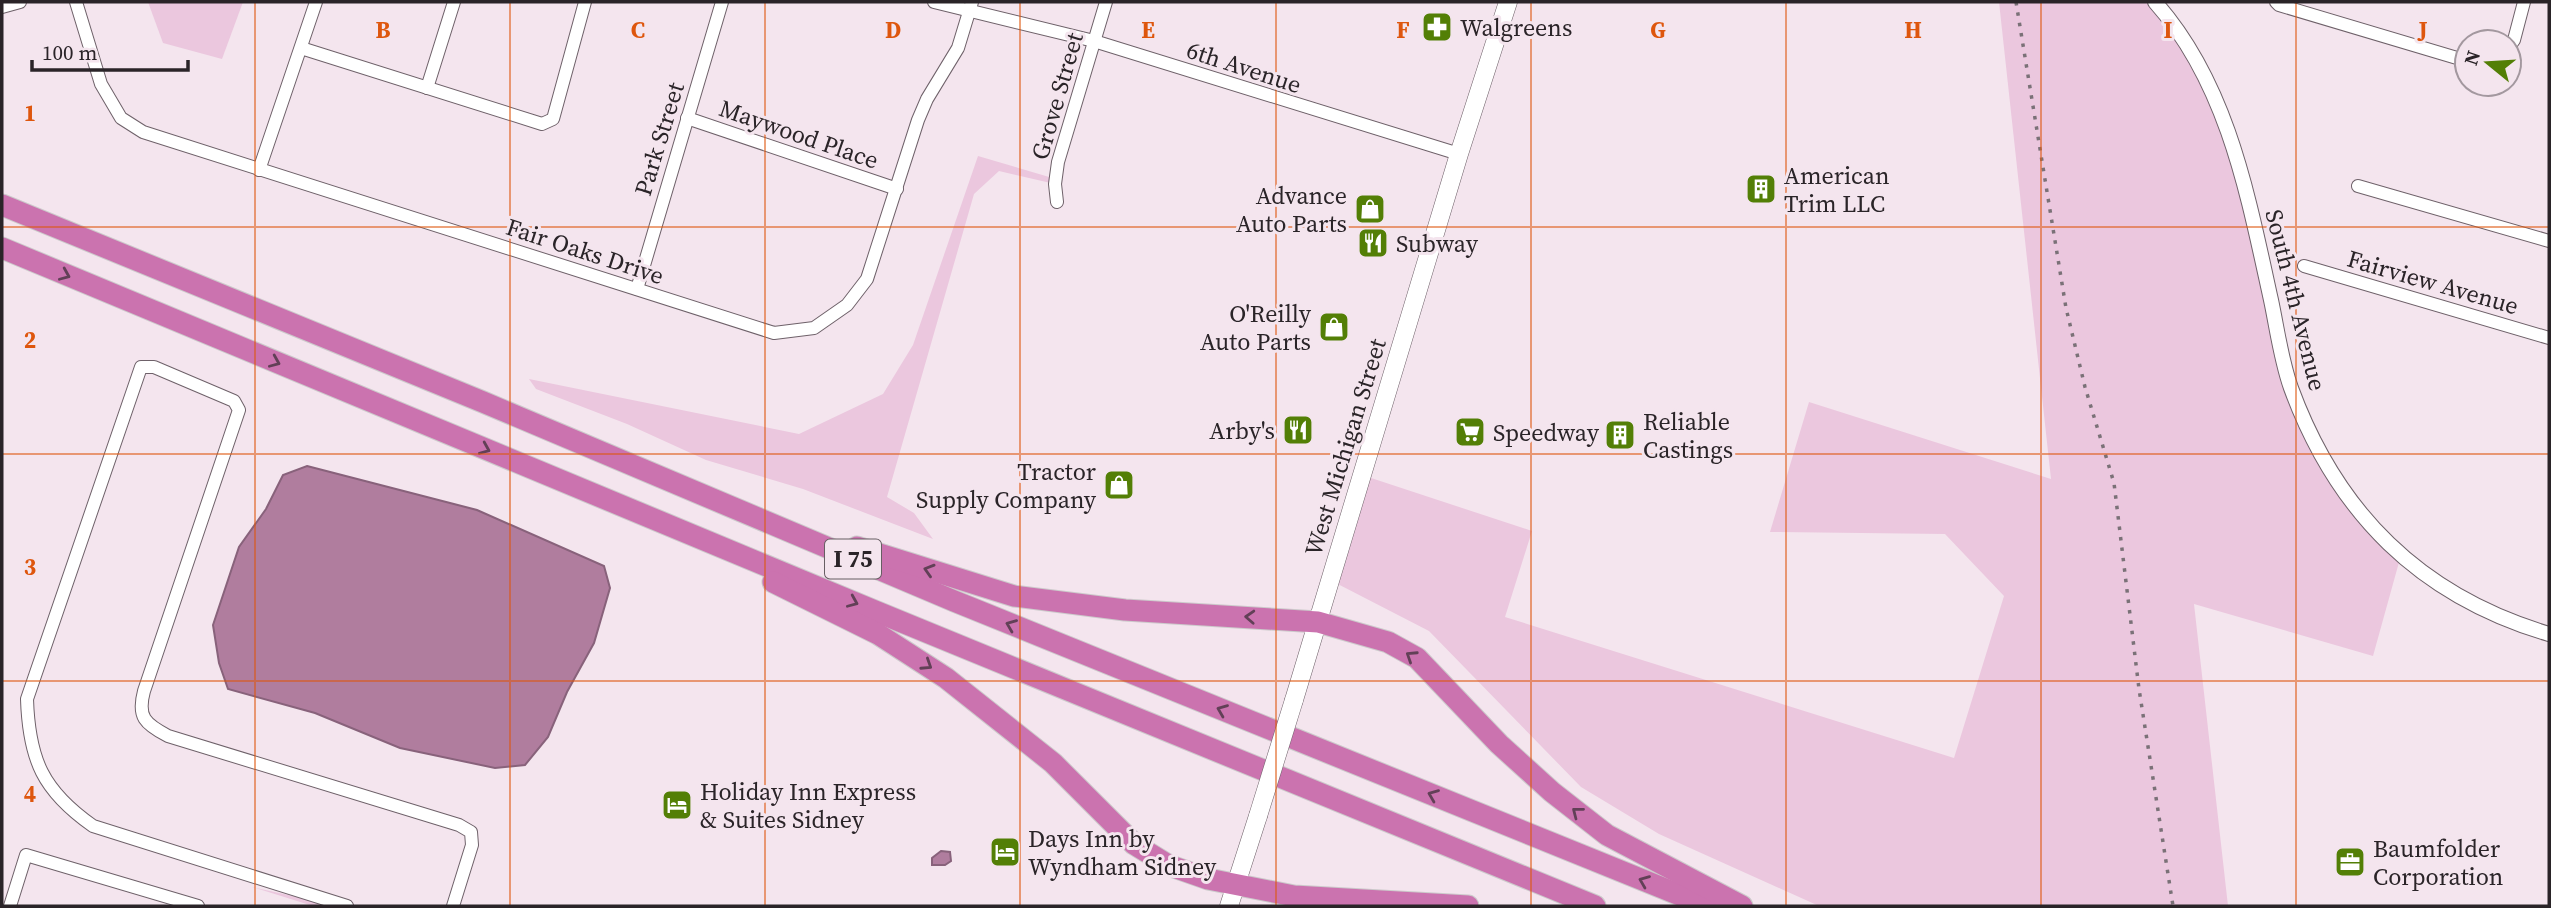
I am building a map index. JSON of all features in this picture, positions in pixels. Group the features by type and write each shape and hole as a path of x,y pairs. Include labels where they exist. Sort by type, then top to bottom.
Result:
{"highway":[{"name":"I 75","path":"2,205 483,402 954,601 1707,906"},
{"name":"I 75","path":"2,248 1595,906"},
{"path":"738,510 1014,596 1125,610 1318,622 1388,642 1417,658 1499,744 1552,792 1607,835 1742,906"},
{"path":"673,527 783,588 878,634 946,678 1053,763 1134,844 1168,865 1208,879 1294,896 1468,906"}],"main road":[{"name":"West Michigan Street","path":"1229,906 1508,2"}],"street":[{"path":"2,7 20,2"},
{"name":"Fair Oaks Drive","path":"76,2 101,84 121,118 142,132 774,333 814,328 847,305 867,279 918,120 927,99 958,48 971,6"},
{"path":"258,170 316,2"},
{"path":"426,88 454,2"},
{"path":"301,48 542,124 553,118 585,2"},
{"name":"Park Street","path":"636,289 722,2"},
{"name":"6th Avenue","path":"934,2 971,6 1094,41 1459,154"},
{"name":"Grove Street","path":"1057,202 1055,184 1058,162 1106,2"},
{"name":"South 4th Avenue","path":"2155,2 2175,24 2202,69 2227,124 2261,255 2290,386 2327,466 2354,505 2389,546 2426,574 2461,597 2549,634"},
{"path":"2276,2 2453,57"},
{"path":"2517,28 2524,2"},
{"name":"Maywood Place","path":"687,118 897,189"},
{"path":"2358,186 2549,241"},
{"name":"Fairview Avenue","path":"2304,266 2549,338"},
{"path":"347,906 93,826 48,786 38,766 28,726 27,699 141,367 154,367 234,401 239,410 144,691 141,704 143,718 152,728 168,736 459,825 471,832 472,845 453,906"},
{"path":"10,906 26,855 198,906"}],"shaded area":[{"path":"148,2 243,2 222,59 163,43"},
{"path":"1999,2 2155,2 2227,124 2290,386 2327,466 2401,555 2373,656 2194,604 2228,906 1819,906 1659,834 1581,787 1429,631 1330,580 1362,475 1532,531 1505,617 1954,758 2004,596 1945,534 1770,532 1809,402 2051,479"},
{"path":"978,156 1056,179 1055,184 999,171 974,194 887,497 914,513 933,539 803,489 706,460 627,424 536,389 529,379 799,434 883,394 913,345"},
{"path":"307,466 477,510 604,566 610,588 594,643 567,692 548,737 525,765 495,768 400,748 315,713 228,689 219,663 213,625 239,547 266,509 283,475"},
{"path":"941,851 950,852 951,861 945,865 932,865 932,858"},
{"path":"252,887 339,906 313,906"}],"railway":[{"path":"2016,2 2066,308 2085,387 2114,483 2139,689 2173,906"}],"place":[{"name":"Walgreens","path":"1437,27"},
{"name":"American Trim LLC","path":"1761,189"},
{"name":"Advance Auto Parts","path":"1370,209"},
{"name":"Subway","path":"1373,243"},
{"name":"O'Reilly Auto Parts","path":"1334,327"},
{"name":"Arby's","path":"1298,430"},
{"name":"Speedway","path":"1470,432"},
{"name":"Reliable Castings","path":"1620,435"},
{"name":"Tractor Supply Company","path":"1119,485"},
{"name":"Holiday Inn Express & Suites Sidney","path":"677,805"},
{"name":"Days Inn by Wyndham Sidney","path":"1005,852"},
{"name":"Baumfolder Corporation","path":"2350,862"}]}
